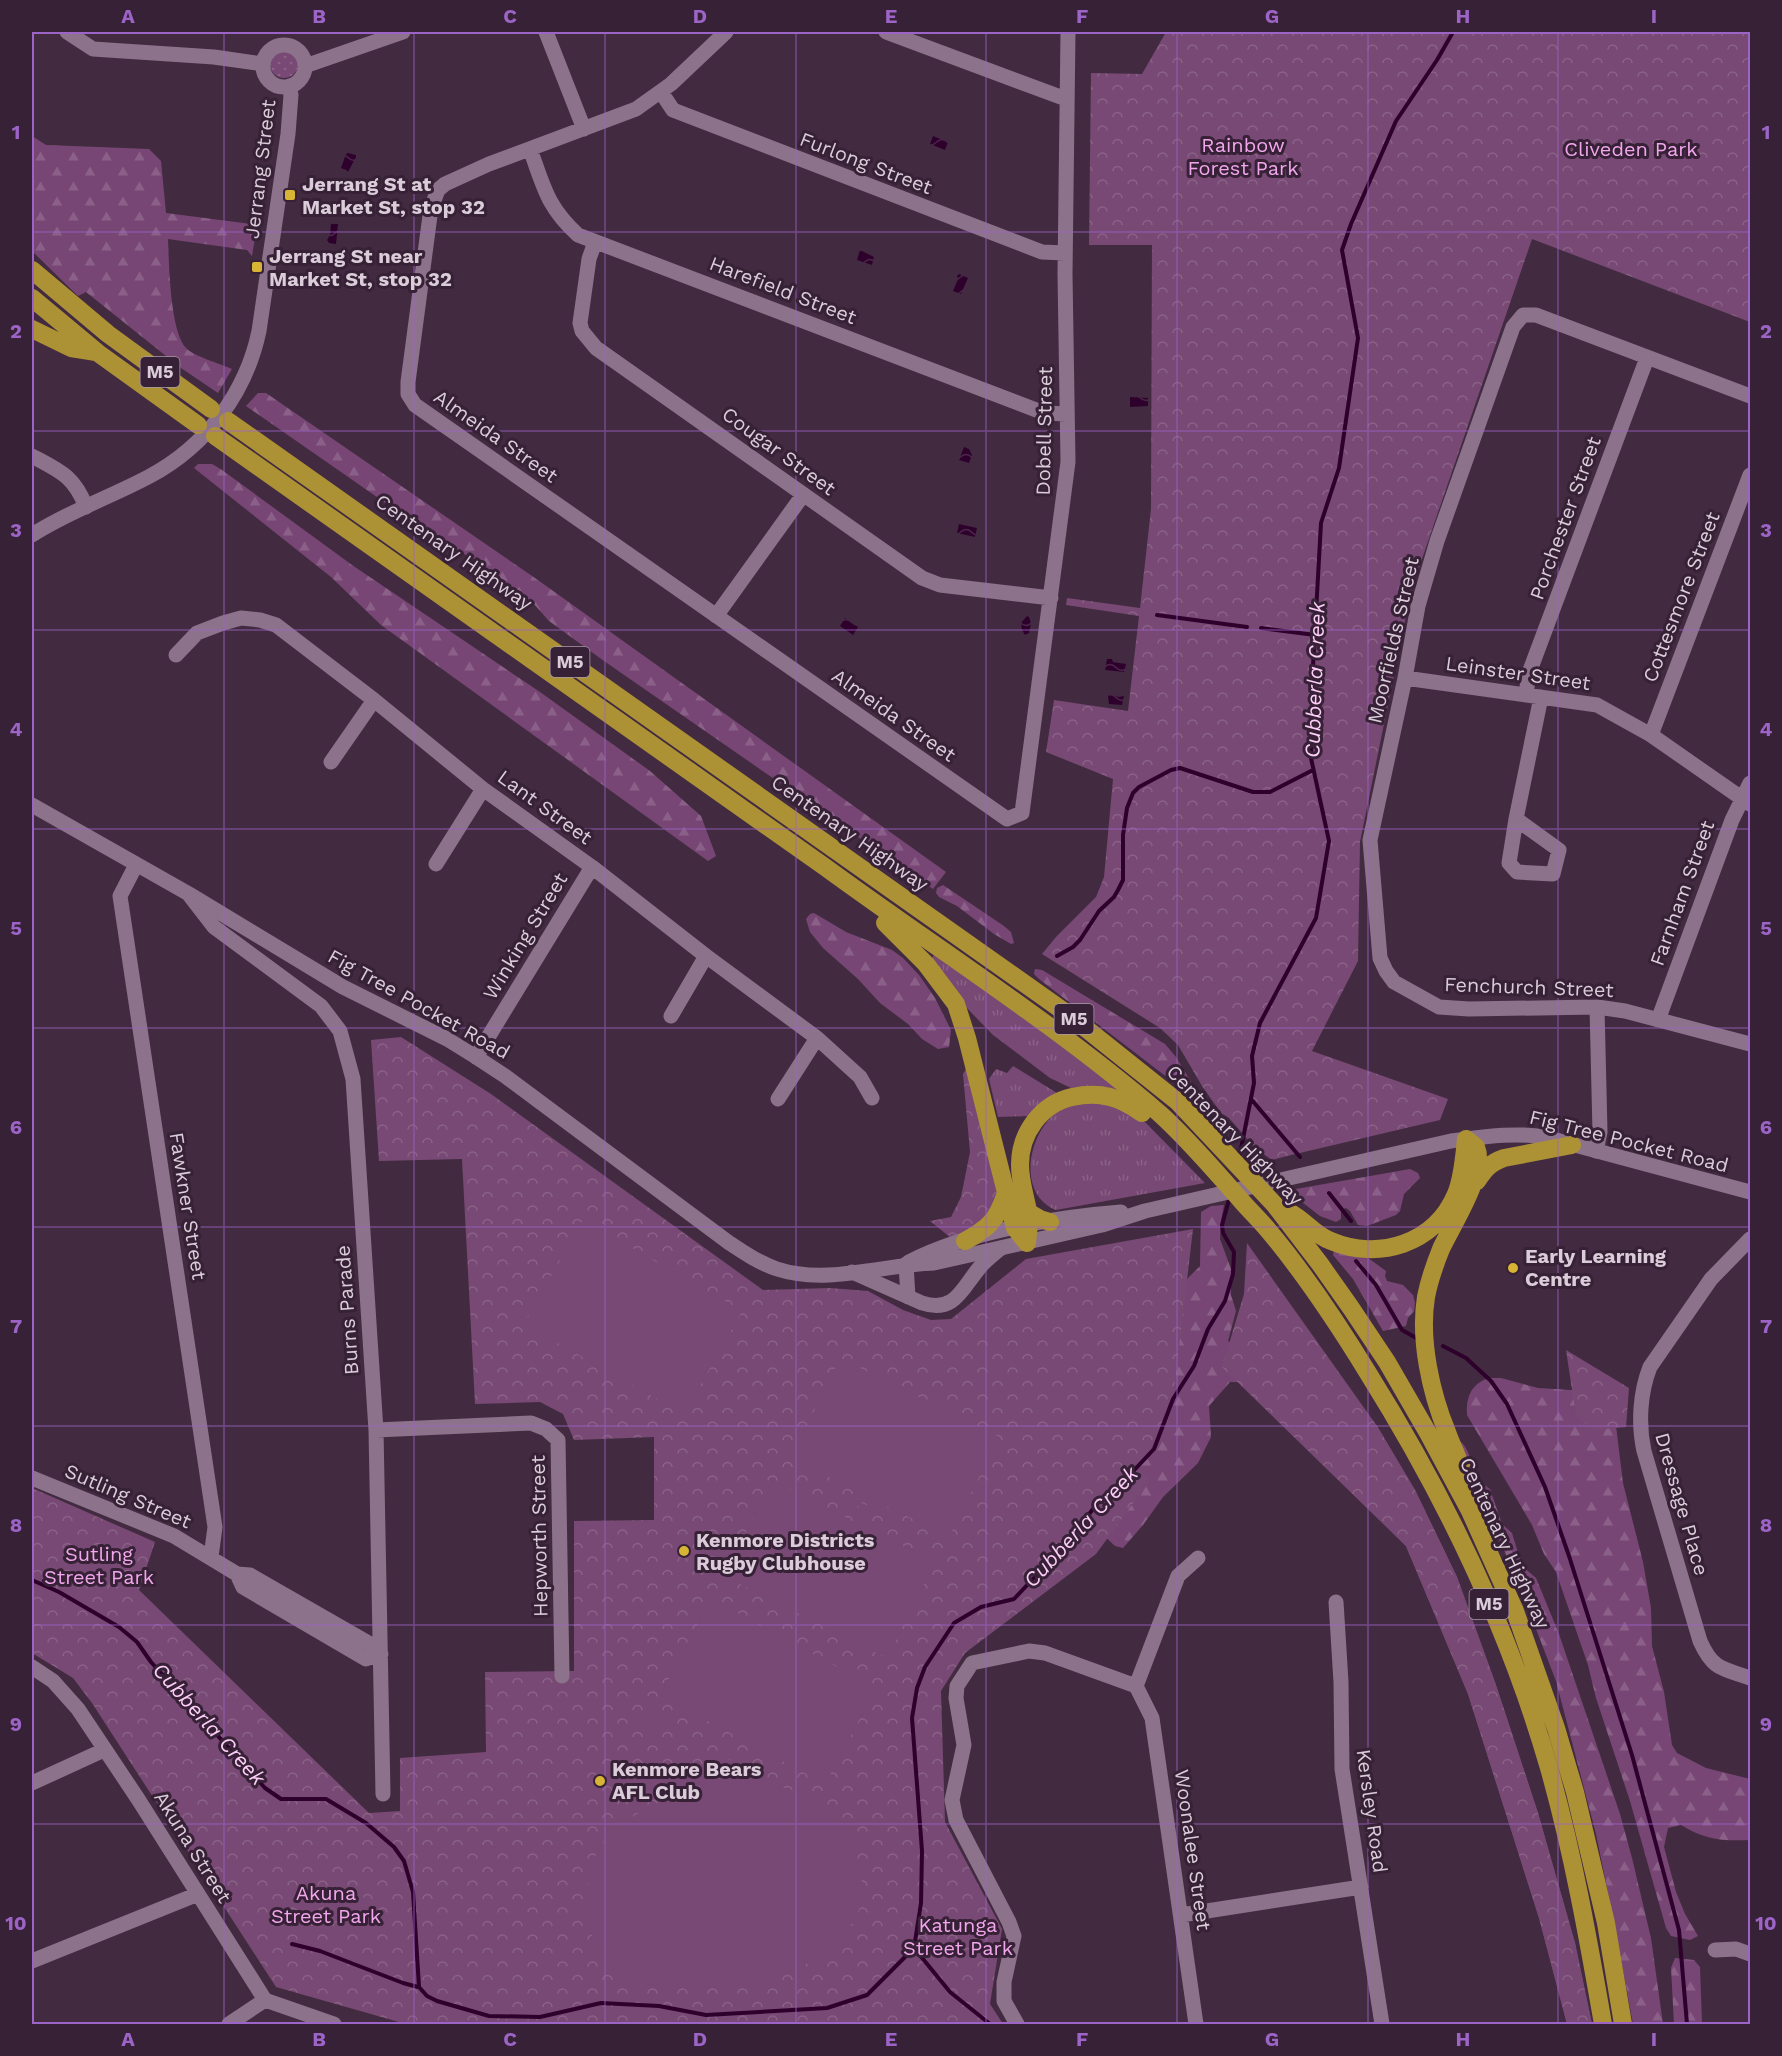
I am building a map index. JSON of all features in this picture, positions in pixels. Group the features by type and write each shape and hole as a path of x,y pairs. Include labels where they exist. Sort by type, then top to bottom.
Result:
{"highway":[{"name":"M5","path":"32,270 108,334 211,409"},
{"name":"M5","path":"32,298 98,353 198,425"},
{"path":"32,329 71,348 98,353"},
{"name":"Centenary Highway","path":"228,421 1069,1015 1178,1102 1274,1204 1320,1264 1387,1362 1470,1511 1518,1621 1559,1738 1575,1792 1606,1923 1623,2025"},
{"name":"Centenary Highway","path":"215,436 1061,1034 1159,1114 1217,1172 1268,1230 1350,1344 1418,1456 1477,1575 1506,1645 1548,1764 1573,1864 1603,2025"},
{"path":"802,851 897,933 926,964 956,1004 967,1038 1006,1193 1024,1227"},
{"path":"1024,1227 1020,1163 1024,1142 1034,1120 1053,1103 1080,1096 1100,1095 1120,1099 1142,1113 1159,1114"},
{"path":"1467,1139 1476,1147 1478,1156 1474,1180 1442,1248 1432,1276 1426,1300 1425,1328 1427,1359 1437,1405 1467,1481 1470,1511"},
{"path":"1274,1204 1294,1215 1319,1236 1338,1244 1372,1250 1408,1243 1429,1229 1451,1204 1459,1185 1467,1139"},
{"path":"1466,1200 1484,1171 1493,1162 1572,1145"},
{"path":"965,1241 986,1229 995,1219 1006,1193"},
{"path":"1024,1227 1040,1219 1050,1222"}],"street":[{"path":"67,32 93,49 214,57 263,64"},
{"path":"305,66 403,32"},
{"path":"546,32 584,129"},
{"name":"Almeida Street","path":"726,32 662,92 636,110 489,164 445,184 438,190 431,208 408,394 415,405 1007,819"},
{"path":"886,32 920,38 1066,99"},
{"name":"Dobell Street","path":"1007,819 1022,813 1068,462 1065,253 1068,32"},
{"path":"282,38 299,50 304,58 305,66 301,79 290,86 275,85 268,81 264,74 263,64 268,51 282,38"},
{"name":"Jerrang Street","path":"32,535 151,476 179,458 215,424 242,382 255,350 259,331 288,134 290,86"},
{"name":"Furlong Street","path":"662,92 673,110 1042,252 1065,253"},
{"name":"Harefield Street","path":"530,149 545,193 561,220 578,235 1044,413 1067,414"},
{"name":"Cougar Street","path":"595,242 589,259 580,323 582,331 592,344 922,578 940,585 1051,598"},
{"name":"Moorfields Street","path":"1386,971 1380,958 1370,840 1418,606 1437,541 1513,327 1523,315 1536,315 1647,358"},
{"path":"1647,358 1750,396"},
{"name":"Porchester Street","path":"1526,694 1530,673 1647,358"},
{"path":"32,456 57,469 74,482 86,507"},
{"name":"Cottesmore Street","path":"1651,735 1750,475"},
{"path":"716,616 803,495"},
{"name":"Lant Street","path":"176,655 197,633 223,623 241,618 276,625 374,700 483,789 592,867 706,956 817,1038 860,1077 872,1098"},
{"name":"Leinster Street","path":"1405,678 1597,705 1651,735 1746,801"},
{"path":"1516,819 1542,697"},
{"path":"331,762 374,700"},
{"name":"Farnham Street","path":"1658,1020 1732,819 1746,801 1750,783"},
{"path":"436,864 483,789"},
{"name":"Fig Tree Pocket Road","path":"33,806 189,894 343,987 447,1039 476,1057 754,1259 793,1273 809,1275 934,1263 1001,1248 1024,1227"},
{"name":"Fawkner Street","path":"136,865 120,896 215,1527 211,1557"},
{"name":"Winking Street","path":"476,1057 592,867"},
{"name":"Burns Parade","path":"189,894 214,927 321,1006 340,1031 353,1079 376,1430 382,1794"},
{"path":"671,1016 706,956"},
{"name":"Fenchurch Street","path":"1386,971 1394,982 1439,1007 1468,1009 1597,1007 1625,1011 1750,1044"},
{"path":"1596,1151 1600,1132 1597,1007"},
{"path":"778,1099 817,1038"},
{"name":"Fig Tree Pocket Road","path":"906,1264 933,1250 1024,1227 1102,1225 1145,1211 1467,1139 1517,1134 1545,1137 1750,1192"},
{"name":"Fig Tree Pocket Road","path":"1050,1222 1099,1214 1145,1211"},
{"name":"Dressage Place","path":"1750,1239 1711,1279 1650,1367 1646,1376 1640,1426 1644,1451 1704,1650 1708,1658 1718,1666 1750,1678"},
{"path":"852,1272 933,1307 956,1299 980,1267 1001,1248"},
{"path":"906,1264 908,1297"},
{"name":"Hepworth Street","path":"376,1430 531,1423 546,1428 558,1440 562,1676"},
{"name":"Sutling Street","path":"32,1478 174,1536 237,1574 250,1575 372,1646 381,1654"},
{"path":"1017,2025 1004,2001 1004,1982 1014,1936 956,1820 952,1800 964,1745 956,1698 957,1686 972,1663 1029,1651 1045,1653 1136,1686 1178,1576 1198,1558"},
{"name":"Kersley Road","path":"1336,1602 1341,1682 1342,1769 1382,2025"},
{"name":"Akuna Street","path":"32,1666 53,1681 78,1708 264,2000"},
{"name":"Woonalee Street","path":"1136,1686 1152,1718 1196,2025"},
{"path":"32,1783 104,1750"},
{"path":"1181,1915 1361,1887"},
{"path":"32,1961 198,1894"},
{"path":"1715,1950 1736,1949 1750,1954"},
{"path":"229,2025 264,2000 334,2025"}],"green space":[{"path":"1166,32 1750,32 1750,322 1532,239 1411,591 1360,842 1358,961 1312,1051 1448,1099 1440,1120 1272,1160 1255,1148 1229,1118 1221,1113 1178,1045 1160,1028 1042,954 1096,897 1104,877 1113,779 1046,752 1054,700 1128,711 1139,616 1066,605 1067,598 1140,608 1151,509 1152,245 1089,245 1091,73 1142,74"},
{"path":"284,50 294,54 298,64 294,74 284,78 274,74 270,64 274,54"},
{"path":"32,136 46,145 149,149 161,161 166,213 251,224 258,220 252,256 247,250 168,239 171,296 181,339 186,348 195,354 232,369 218,393 181,368 86,292 78,296 32,251"},
{"path":"258,393 266,393 535,578 946,872 933,889 604,661 549,621 533,603 474,559 446,545 246,406"},
{"path":"198,464 212,464 222,470 352,565 540,692 650,771 701,816 716,856 708,861 381,625 331,577 194,468"},
{"path":"943,885 1004,926 1011,932 1014,943 1011,944 994,934 957,906 939,897 936,893 937,888"},
{"path":"814,913 846,932 892,950 903,958 919,975 935,998 951,1030 949,1047 938,1049 922,1039 908,1024 880,1003 858,979 823,948 810,932 806,919"},
{"path":"934,955 1060,1042 1119,1090 1097,1087 1071,1088 1050,1078 993,1035 962,1003 931,960"},
{"path":"1035,969 1042,970 1165,1044 1176,1057 1198,1093 1200,1098 1198,1101 1039,979 1034,974"},
{"path":"401,1037 491,1094 763,1290 830,1288 868,1291 903,1310 931,1320 951,1319 1026,1259 1193,1229 1173,1399 1154,1449 1136,1468 1150,1480 1096,1554 965,1653 941,1691 945,1822 1002,1929 990,2004 1003,2024 406,2024 276,1987 92,1703 73,1678 32,1653 32,1488 155,1542 139,1590 369,1813 400,1811 400,1758 486,1752 485,1672 574,1671 574,1521 654,1520 654,1437 574,1440 563,1414 540,1402 475,1404 462,1159 379,1161 371,1040"},
{"path":"968,1066 998,1185 995,1209 965,1235 950,1237 930,1221 951,1217 961,1197 970,1152 963,1074"},
{"path":"1013,1066 1057,1093 1028,1116 998,1117 989,1079 996,1069 1007,1073"},
{"path":"1100,1101 1141,1118 1205,1183 1056,1210 1043,1201 1035,1189 1031,1175 1031,1159 1042,1129 1052,1116 1068,1105"},
{"path":"1410,1169 1418,1173 1420,1178 1404,1194 1400,1211 1396,1215 1367,1226 1358,1225 1346,1208 1341,1210 1341,1219 1336,1222 1320,1216 1298,1199 1296,1189"},
{"path":"1224,1205 1220,1239 1231,1269 1231,1295 1236,1311 1228,1341 1377,1426 1415,1490 1457,1577 1496,1685 1538,1813 1575,1943 1592,2024 1567,2024 1539,1918 1468,1694 1406,1546 1271,1414 1247,1382 1230,1382 1209,1406 1211,1437 1198,1463 1163,1497 1123,1548 1115,1546 1087,1520 1176,1290 1200,1266 1201,1212 1211,1206"},
{"path":"583,1220 742,1311 684,1414 524,1324"},
{"path":"1247,1243 1377,1426 1415,1490 1457,1577 1496,1685 1538,1813 1575,1943 1592,2024 1567,2024 1539,1918 1468,1694 1406,1546 1222,1367 1244,1294"},
{"path":"1334,1251 1368,1258 1386,1271 1387,1281 1403,1285 1413,1295 1414,1311 1408,1318 1406,1326 1383,1331 1353,1279 1333,1255"},
{"path":"1566,1350 1629,1388 1626,1427 1595,1430 1576,1416"},
{"path":"840,1358 999,1437 949,1537 791,1458"},
{"path":"1489,1378 1501,1378 1538,1388 1603,1392 1615,1418 1623,1483 1643,1562 1651,1608 1652,1646 1664,1692 1672,1745 1677,1753 1706,1768 1750,1779 1750,1840 1714,1838 1698,1834 1681,1825 1668,1828 1664,1847 1676,1892 1698,1936 1690,1940 1671,1936 1666,1928 1588,1665 1556,1572 1544,1554 1532,1525 1467,1415 1467,1402 1471,1392 1478,1384"},
{"path":"1458,1440 1468,1452 1477,1480 1490,1489 1502,1524 1512,1533 1522,1566 1536,1578 1559,1634 1620,1814 1632,1858 1651,1938 1663,2024 1633,2024 1596,1834 1556,1681 1516,1577 1456,1444"},
{"path":"772,1481 935,1562 887,1658 724,1576"},
{"path":"848,1497 891,1516 890,1520 846,1501"},
{"path":"711,1599 876,1688 825,1784 660,1695"},
{"path":"660,1710 663,1723 632,1731 628,1718"},
{"path":"711,1752 754,1770 752,1775 709,1757"},
{"path":"736,1783 772,1786 806,1794 841,1814 850,1834 862,1881 861,1903 854,1920 847,1931 818,1957 782,1975 742,1984 701,1988 654,1985 628,1978 605,1960 597,1948 588,1920 587,1890 590,1871 598,1852 615,1830 653,1805 696,1788"},
{"path":"358,1887 375,1919 350,1932 333,1900"},
{"path":"1675,1958 1694,1960 1700,1967 1702,2024 1674,2024 1671,1968"}],"water":[{"path":"933,136 948,142 945,150 930,144"},
{"path":"348,153 356,157 348,172 341,168"},
{"path":"331,224 338,224 336,244 329,243 327,240"},
{"path":"860,250 874,257 872,265 857,260"},
{"path":"959,274 968,278 961,294 953,291"},
{"path":"1130,397 1148,398 1148,406 1130,407"},
{"path":"964,447 969,449 972,455 969,463 959,460"},
{"path":"959,524 977,528 975,537 957,533"},
{"path":"1027,616 1031,623 1029,633 1025,635 1021,623"},
{"path":"845,618 858,627 853,635 840,626"},
{"path":"1107,659 1126,664 1124,672 1105,670"},
{"path":"1111,694 1118,697 1124,696 1122,705 1109,704 1108,696"}],"waterway":[{"name":"Cubberla Creek","path":"1239,1159 1254,1083 1252,1056 1260,1023 1316,918 1329,841 1311,758 1313,666 1321,523 1339,468 1358,338 1342,250 1396,121 1453,32"},
{"path":"1157,615 1247,627"},
{"path":"1261,628 1315,635"},
{"path":"1057,956 1080,940 1099,911 1114,897 1123,880 1123,835 1127,808 1133,793 1139,787 1171,770 1180,768 1253,792 1270,792 1313,770"},
{"path":"1251,1099 1300,1157"},
{"path":"1329,1193 1351,1221"},
{"name":"Cubberla Creek","path":"32,1580 59,1592 119,1627 137,1642 151,1662 265,1788 281,1799 326,1799 366,1823 394,1847 404,1861 413,1892 419,1987 427,1996 489,2016 540,2017 601,2003 659,2006 706,2015 827,2008 867,1995 914,1948 921,1903 922,1851 912,1718 917,1688 925,1667 954,1623 981,1607 1014,1599 1063,1547 1097,1504 1124,1481 1154,1449 1173,1399 1194,1366 1208,1329 1225,1301 1233,1274 1234,1252 1223,1233 1222,1225 1230,1196"},
{"path":"1356,1261 1376,1285 1402,1330 1420,1340"},
{"path":"1443,1346 1466,1358 1491,1381 1507,1404 1545,1487 1632,1755 1679,1930 1687,2024"},
{"path":"292,1944 320,1951 418,1987"},
{"path":"914,1948 950,1992 990,2024"}],"place":[{"name":"Jerrang St at Market St, stop 32","path":"290,195"},
{"name":"Jerrang St near Market St, stop 32","path":"257,267"},
{"name":"Early Learning Centre","path":"1513,1268"},
{"name":"Kenmore Districts Rugby Clubhouse","path":"684,1551"},
{"name":"Kenmore Bears AFL Club","path":"600,1781"}],"park label":[{"name":"Cliveden Park","path":"1631,149"},
{"name":"Rainbow Forest Park","path":"1243,156"},
{"name":"Sutling Street Park","path":"99,1566"},
{"name":"Akuna Street Park","path":"326,1904"},
{"name":"Katunga Street Park","path":"958,1936"}]}
